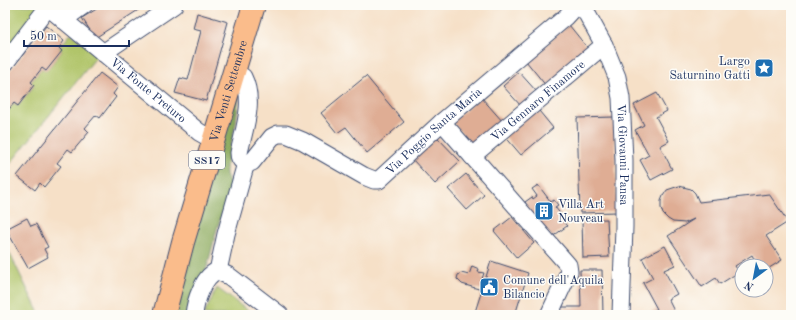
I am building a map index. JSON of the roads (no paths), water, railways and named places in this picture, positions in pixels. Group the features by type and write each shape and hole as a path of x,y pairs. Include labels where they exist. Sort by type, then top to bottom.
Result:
{"main road":[{"name":"Via Venti Settembre","path":"164,315 213,140 254,5"}],"street":[{"path":"63,20 84,5"},
{"path":"103,53 174,5"},
{"name":"Via Giovanni Pansa","path":"578,5 588,14 604,45 611,61 619,87 623,122 624,227 621,315"},
{"name":"Via Poggio Santa Maria","path":"246,163 252,162 272,137 278,134 286,134 303,141 364,176 374,180 379,180 442,122 566,17 578,5"},
{"name":"Via Fonte Preturo","path":"5,63 48,7 199,132 213,140"},
{"name":"Via Gennaro Finamore","path":"472,156 604,45"},
{"path":"218,271 226,234 246,163 241,160 239,153 248,108 249,92 243,77 234,72"},
{"path":"442,122 568,264 568,275 549,315"},
{"path":"194,315 195,306 205,281 212,274 218,271"},
{"path":"218,271 229,276 280,315"}],"place":[{"name":"Largo Saturnino Gatti","path":"764,68"},
{"name":"Villa Art Nouveau","path":"544,211"},
{"name":"Comune dell'Aquila Bilancio","path":"489,287"}]}
